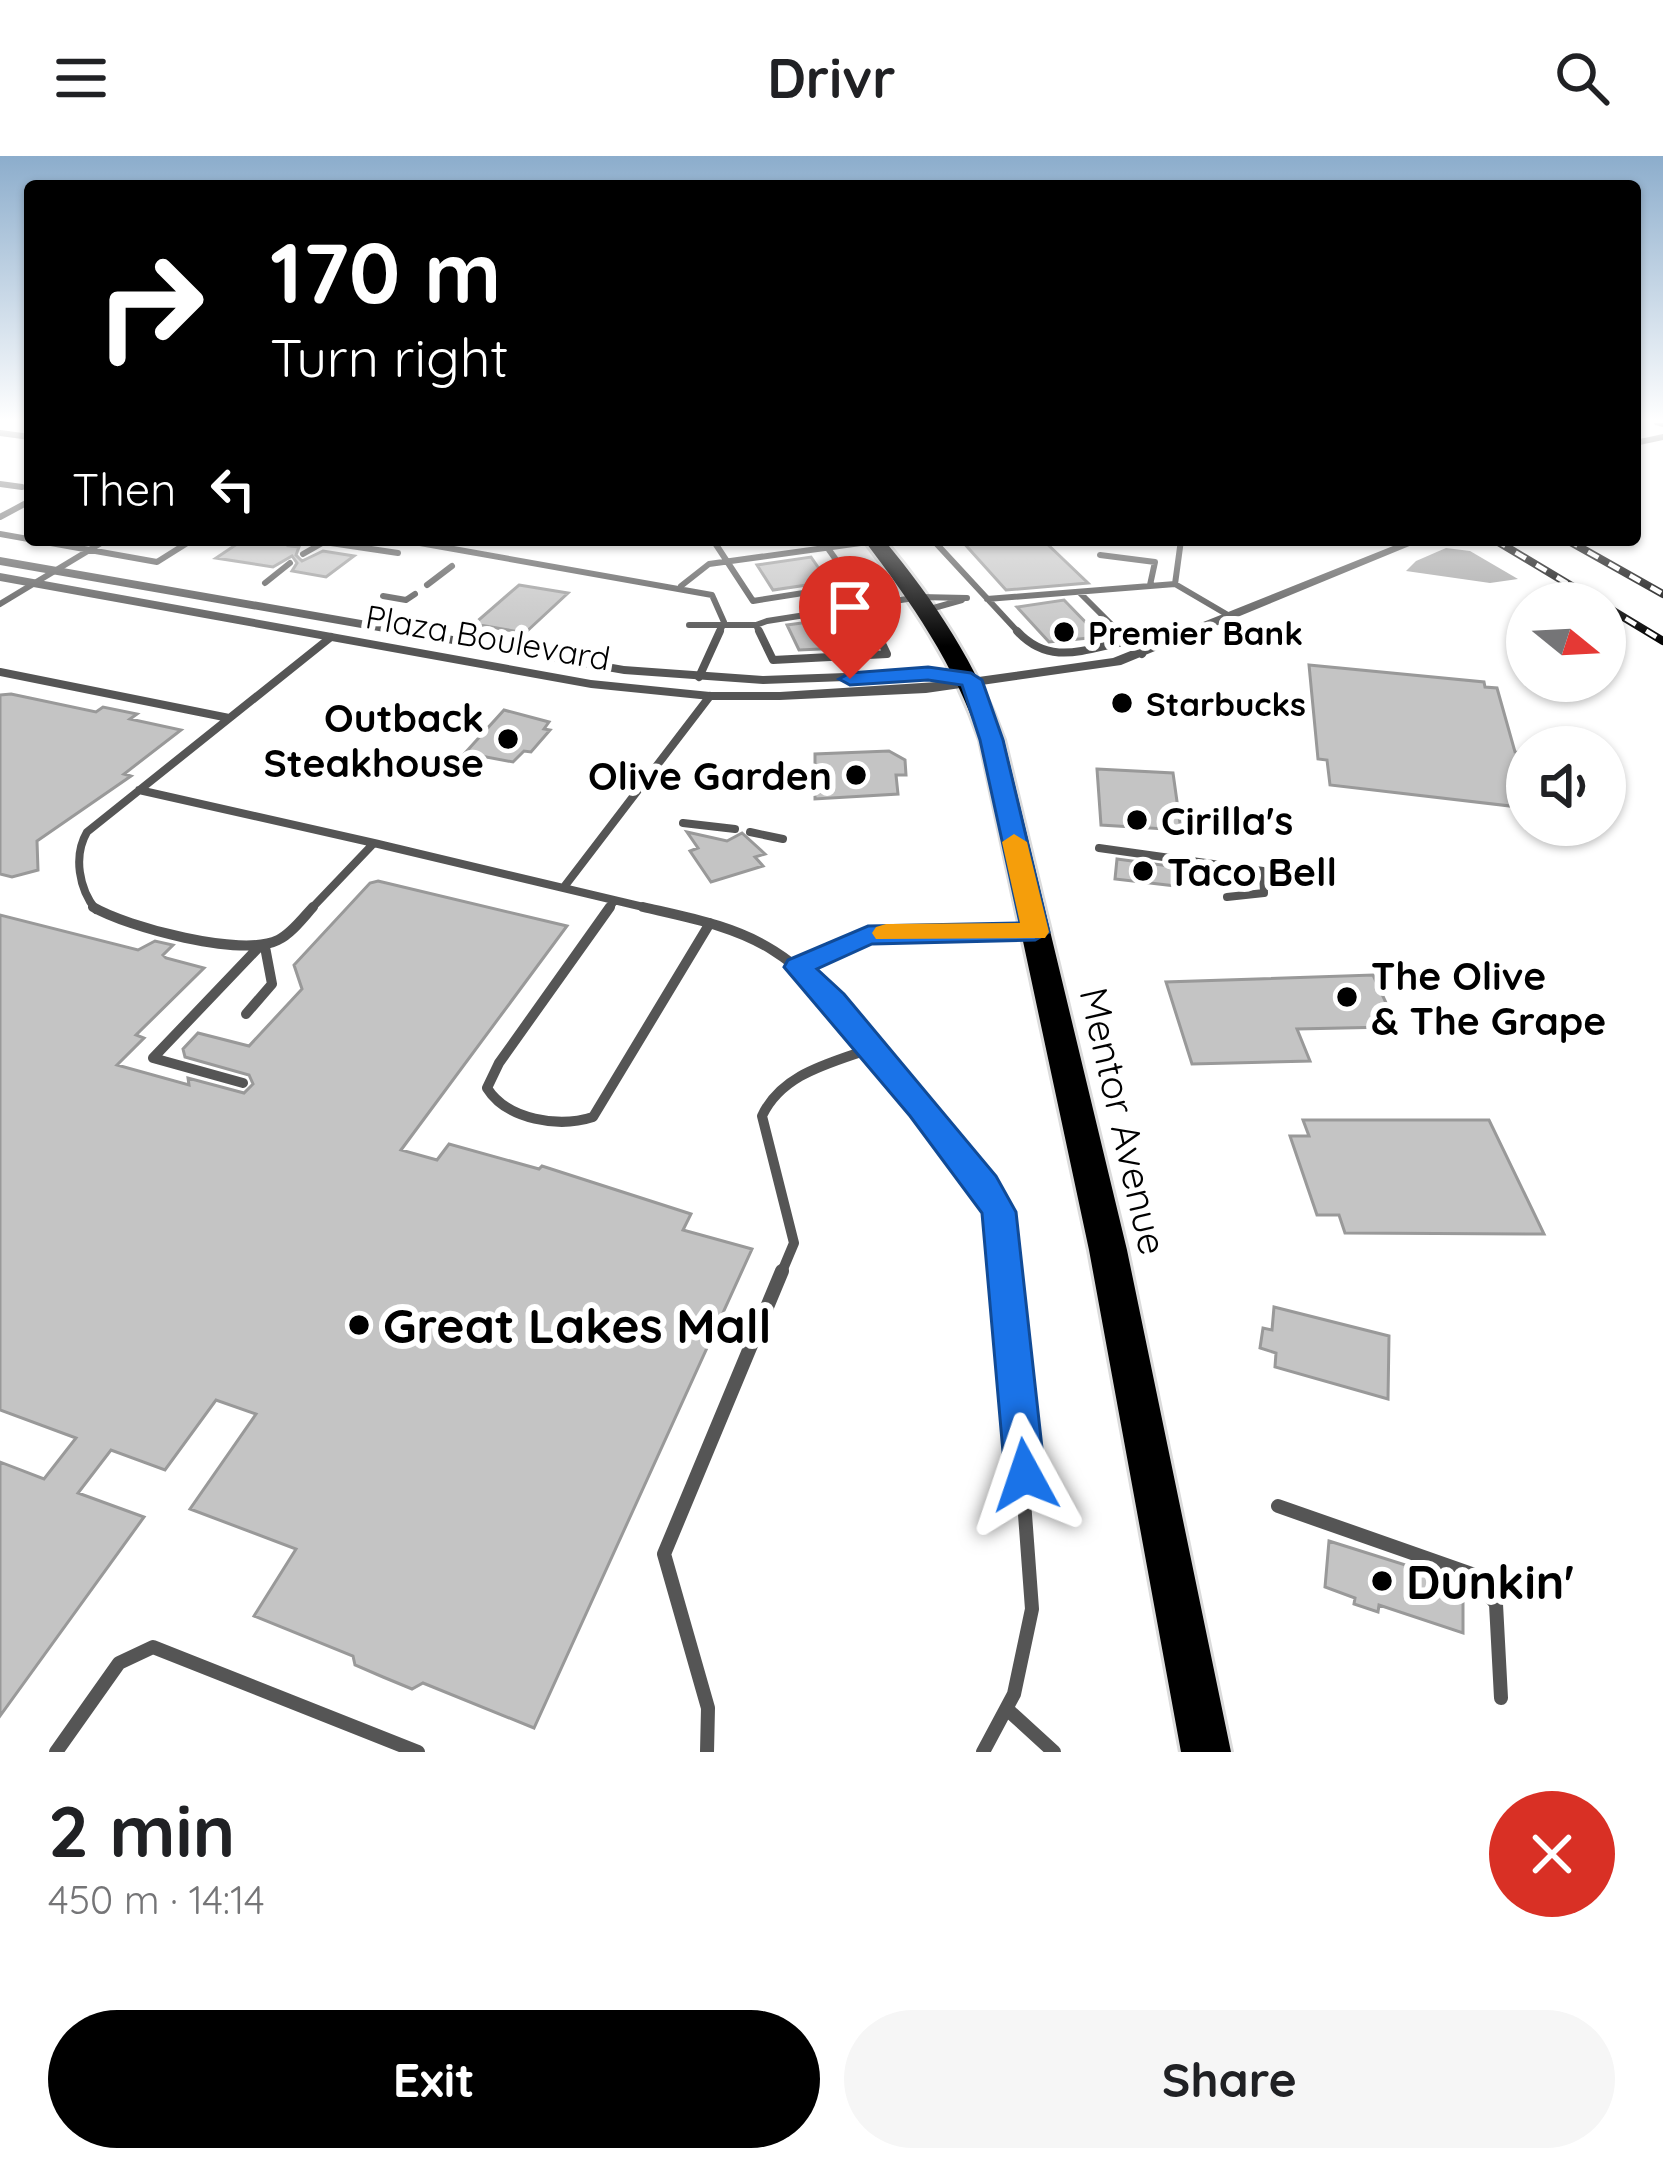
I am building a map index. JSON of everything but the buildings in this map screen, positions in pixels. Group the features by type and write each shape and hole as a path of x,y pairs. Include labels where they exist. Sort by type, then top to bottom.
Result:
{"main road":[{"name":"Mentor Avenue","path":"880,546 927,606 971,680 992,740 1108,1250 1206,1752"}],"street":[{"name":"Plaza Boulevard","path":"0,577 591,684 710,696 866,694 1094,667 1142,654 1404,546"},
{"name":"Plaza Boulevard","path":"0,561 566,662 699,677 806,680 928,674 971,680"}],"lane":[{"path":"66,546 158,562 183,546"},
{"path":"0,604 95,546"},
{"path":"303,554 317,546"},
{"path":"351,546 398,553"},
{"path":"439,546 712,595 724,622 699,677"},
{"path":"717,546 754,601 854,585 826,546"},
{"path":"681,586 696,570 727,560 813,546"},
{"path":"938,546 1034,649 1055,654 1125,639"},
{"path":"1175,584 1180,546"},
{"path":"1100,555 1155,562 1150,585"},
{"path":"265,583 290,563"},
{"path":"428,585 452,566"},
{"path":"987,599 1020,601 1175,584 1233,618"},
{"path":"1079,592 1142,654"},
{"path":"383,596 406,600 415,594"},
{"path":"689,625 756,625 877,604 927,606 967,598 927,606 877,604"},
{"path":"756,625 773,660 887,654 865,606"},
{"path":"262,947 104,913 88,904 81,842 332,637"},
{"path":"1092,641 1125,639"},
{"path":"1034,649 1078,644"},
{"path":"0,672 229,718"},
{"path":"564,887 710,696"},
{"path":"139,790 710,923 753,939 798,967 872,1048 984,1186 1001,1220 1033,1586 1026,1658 1008,1710 983,1752"},
{"path":"682,823 735,829"},
{"path":"750,832 783,839"},
{"path":"243,1083 153,1058 262,947 286,936 374,843"},
{"path":"1099,848 1263,871 1264,893 1227,897"},
{"path":"614,901 499,1063 487,1088 499,1104 566,1123 592,1117 710,923"},
{"path":"798,967 868,935 1035,932"},
{"path":"246,1014 272,984 262,947"},
{"path":"707,1752 708,1708 664,1554 794,1243 762,1116 767,1101 787,1084 872,1048"},
{"path":"1278,1506 1472,1574 1496,1604 1502,1698"},
{"path":"56,1752 119,1663 153,1647 418,1752"},
{"path":"1008,1710 1054,1752"}],"shaded area":[{"path":"1446,548 1470,551 1518,579 1490,583 1406,571 1416,561"}],"railway":[{"path":"1505,546 1565,582"},
{"path":"1578,546 1663,594"},
{"path":"1626,619 1663,641"}],"slow traffic":[{"path":"886,933 1035,932 1014,842"}],"place":[{"name":"Premier Bank","path":"1064,632"},
{"name":"Starbucks","path":"1122,703"},
{"name":"Outback Steakhouse","path":"508,739"},
{"name":"Olive Garden","path":"856,775"},
{"name":"Cirilla's","path":"1137,820"},
{"name":"Taco Bell","path":"1143,871"},
{"name":"The Olive & The Grape","path":"1347,997"},
{"name":"Great Lakes Mall","path":"359,1325"},
{"name":"Dunkin'","path":"1382,1581"}],"route":[{"path":"850,679 928,674 971,680 992,740 1035,932 868,935 839,944 798,967 834,1001 984,1186 999,1212 1025,1475"}]}
